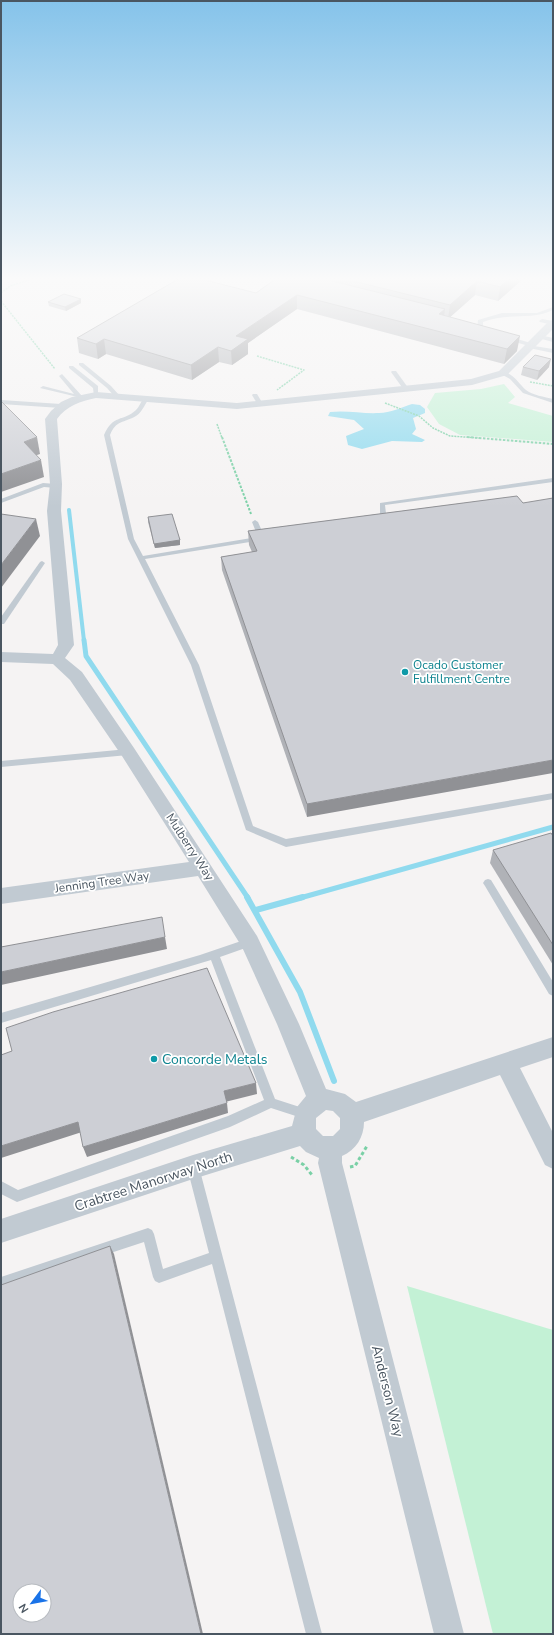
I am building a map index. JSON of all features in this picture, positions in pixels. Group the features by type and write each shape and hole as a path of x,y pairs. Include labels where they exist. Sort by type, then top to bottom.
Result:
{"street":[{"path":"1,657 57,659 66,645 54,511 56,486 51,418 61,406 80,397 117,396 144,400 223,406 258,400 278,402 472,382 503,373 522,354"},
{"name":"Mulberry Way","path":"57,659 76,676 128,752 250,942 288,1024 312,1085 310,1116"},
{"name":"Jenning Tree Way","path":"1,896 203,868"},
{"path":"310,1116 315,1144 331,1148 341,1145 349,1137 353,1124 351,1115 553,1047"},
{"path":"505,1062 553,1157"},
{"name":"Crabtree Manorway North","path":"1,1231 192,1167 310,1116 335,1101 344,1106 351,1115"},
{"name":"Anderson Way","path":"331,1148 330,1163 449,1634"}],"lane":[{"path":"81,364 109,387 117,396"},
{"path":"71,367 96,387 96,396"},
{"path":"394,372 406,389"},
{"path":"503,373 512,378 525,392 553,401"},
{"path":"62,376 80,397"},
{"path":"43,388 80,397"},
{"path":"144,400 138,411 116,421 109,428 107,435 131,538 195,666 249,828 286,843 553,796"},
{"path":"1,402 61,406"},
{"path":"377,523 384,522 382,504 553,480"},
{"path":"1,501 43,485 56,486"},
{"path":"255,522 262,538"},
{"path":"141,558 269,537"},
{"path":"1,622 42,563"},
{"path":"1,764 128,752"},
{"path":"488,883 553,991"},
{"path":"1,1018 250,942"},
{"path":"214,954 271,1103"},
{"path":"1,1187 17,1196 230,1121 271,1103 310,1116"},
{"path":"192,1167 314,1634"},
{"path":"1,1283 148,1234 160,1277 215,1257"}],"path":[{"path":"42,354 49,364 62,376"},
{"path":"257,356 304,370 273,394 278,402"},
{"path":"527,381 553,386"},
{"path":"397,407 419,416 433,428 450,436 553,444"},
{"path":"217,424 255,522"},
{"path":"355,1166 368,1143"},
{"path":"286,1157 293,1157 312,1175"}],"green space":[{"path":"504,384 515,397 508,403 553,416 553,442 460,435 439,424 427,407 435,393 481,389"},
{"path":"407,1286 553,1330 553,1634 493,1634"}],"water":[{"path":"412,404 420,405 425,409 425,413 413,418 416,429 412,434 425,440 422,442 392,441 362,449 348,445 346,436 364,429 354,420 328,416 330,412 383,413"}],"building":[{"path":"155,354 207,354 191,365"},
{"path":"535,355 551,359 539,371 523,367"},
{"path":"1,401 37,437 24,442 41,460 1,474"},
{"name":"Ocado Customer Fulfillment Centre","path":"517,496 523,503 553,498 553,760 307,804 221,557 257,551 248,531"},
{"path":"1,514 36,519 1,565"},
{"path":"172,514 180,540 154,544 148,517"},
{"path":"551,833 553,836 553,945 493,850"},
{"path":"162,917 165,937 1,972 1,947"},
{"name":"Concorde Metals","path":"207,968 256,1083 224,1091 227,1103 83,1147 78,1122 1,1146 1,1055 12,1051 6,1028 53,1012"},
{"path":"110,1246 201,1634 1,1634 1,1285"}],"waterway":[{"path":"69,510 84,641"},
{"path":"84,640 86,656 248,898"},
{"path":"300,898 553,827"},
{"path":"247,897 300,992 334,1081"},
{"path":"256,910 303,897"}],"place":[{"name":"Ocado Customer Fulfillment Centre","path":"405,672"},
{"name":"Concorde Metals","path":"154,1059"}]}
